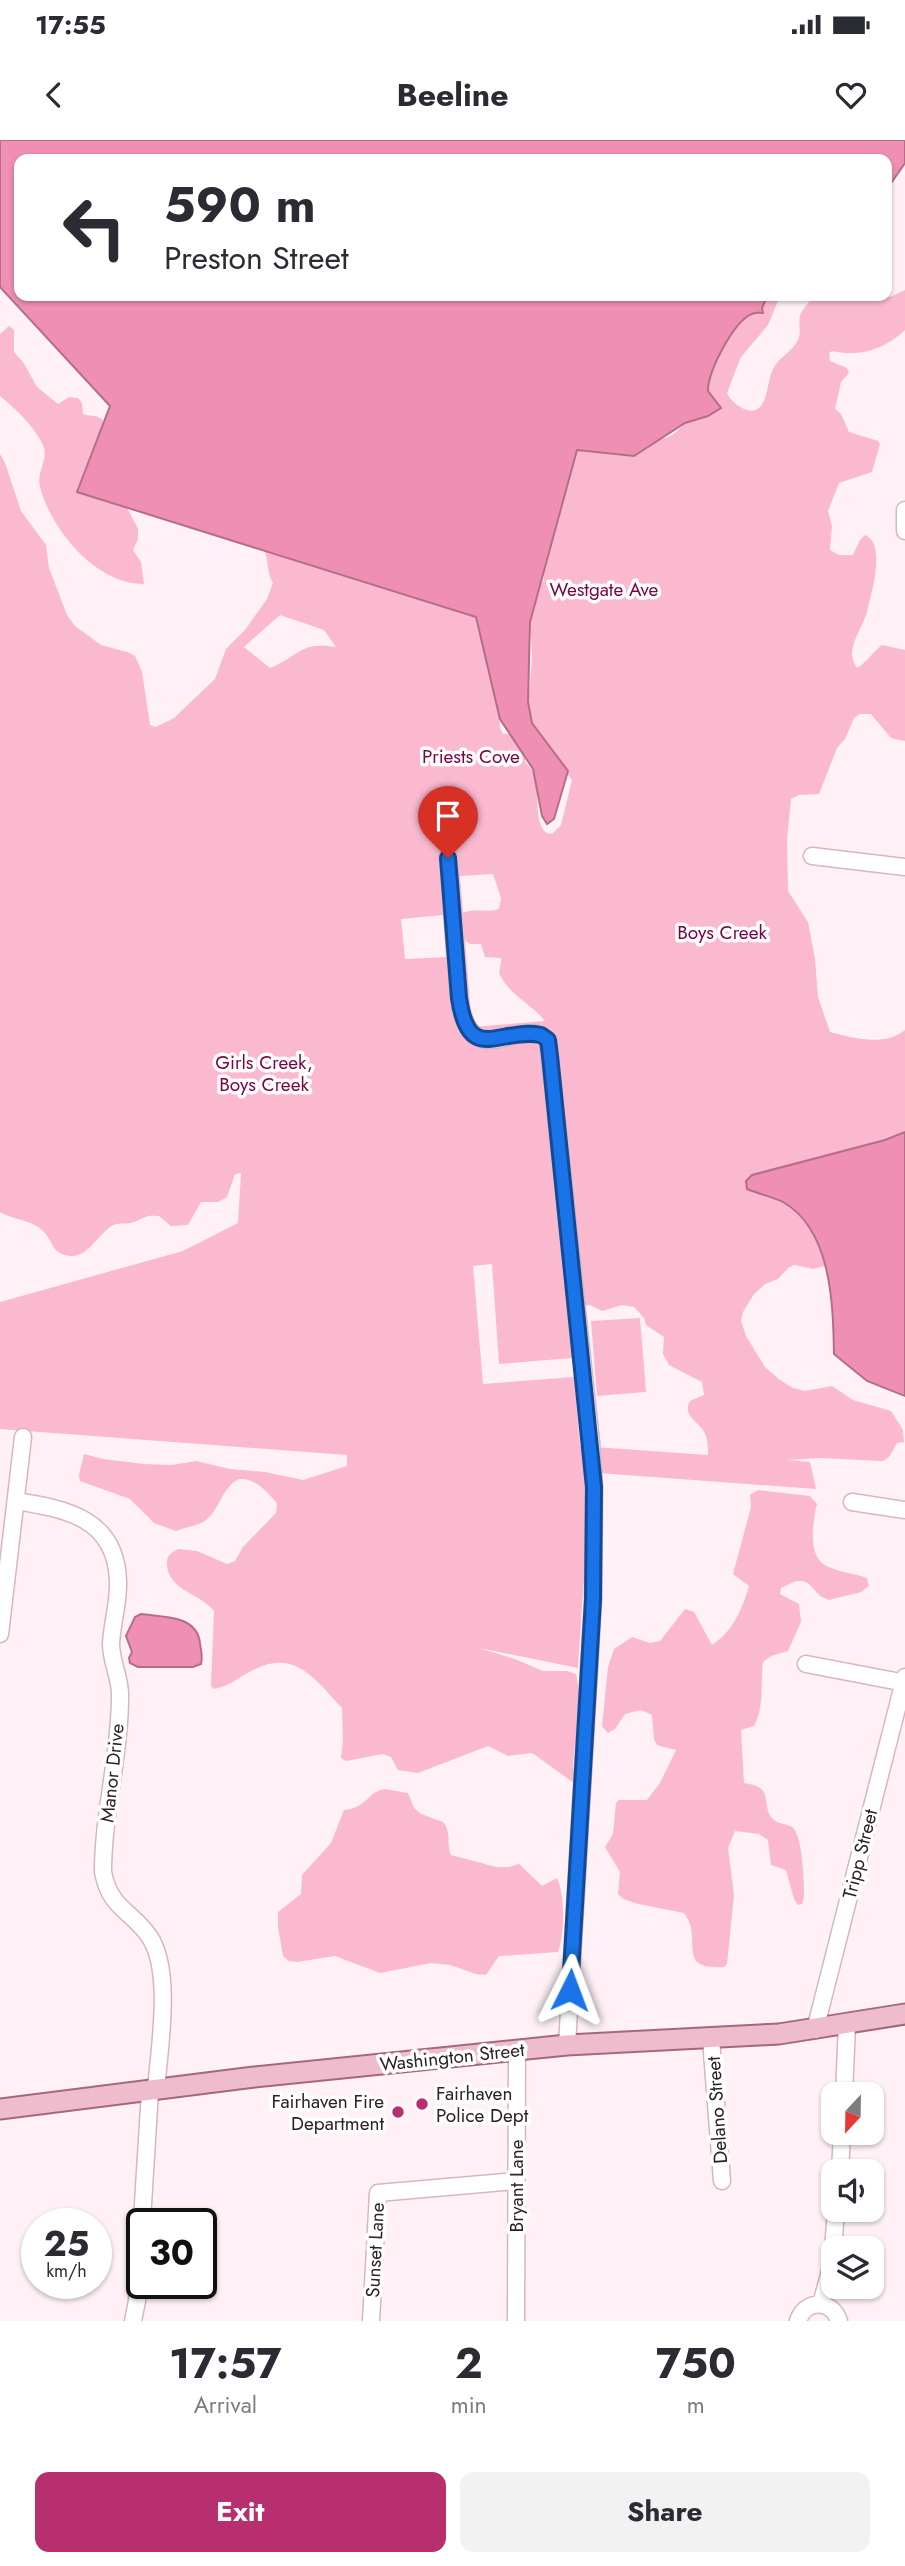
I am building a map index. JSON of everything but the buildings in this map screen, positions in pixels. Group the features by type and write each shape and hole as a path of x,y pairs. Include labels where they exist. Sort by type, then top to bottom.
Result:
{"main road":[{"name":"Washington Street","path":"0,2109 254,2077 567,2045 711,2039 815,2030 905,2014"}],"street":[{"path":"905,510 905,531"},
{"path":"812,856 905,867"},
{"path":"448,858 459,998 467,1028 476,1036 489,1039 537,1034 548,1040 591,1442 594,1487 593,1600 567,2045"},
{"path":"0,1634 23,1437"},
{"name":"Manor Drive","path":"16,1502 57,1507 85,1520 103,1537 117,1571 118,1589 111,1646 120,1696 103,1872 107,1889 115,1902 150,1937 159,1960 163,1991 137,2301 133,2321"},
{"path":"852,1502 905,1510"},
{"path":"806,1664 904,1681"},
{"name":"Tripp Street","path":"815,2030 904,1681"},
{"path":"845,2082 847,2024"},
{"name":"Delano Street","path":"711,2039 722,2181"},
{"name":"Bryant Lane","path":"516,2321 517,2051"},
{"name":"Sunset Lane","path":"371,2321 378,2193 516,2181"},
{"path":"821,2304 832,2264 835,2222"},
{"path":"798,2321 802,2311 821,2304 833,2310 839,2321"}],"green space":[{"path":"905,290 905,330 897,337 871,350 829,353 830,361 847,368 849,373 841,382 835,409 841,414 849,432 880,444 872,472 839,483 828,511 832,526 830,550 839,555 853,555 865,535 872,540 875,548 874,582 852,657 857,668 882,645 905,650 905,741 891,738 871,714 860,714 854,718 845,739 837,748 819,794 799,795 791,799 787,840 788,891 808,922 818,997 830,1032 879,1040 905,1030 905,1261 844,1261 813,1269 794,1265 754,1294 743,1312 741,1321 746,1336 765,1367 780,1380 805,1391 832,1386 853,1400 891,1411 903,1430 904,1442 897,1443 889,1457 883,1461 819,1458 788,1460 810,1462 816,1489 585,1472 586,1545 578,1668 479,1648 543,1671 567,1671 576,1674 579,1707 573,1765 576,1781 574,1783 531,1753 508,1756 488,1746 418,1773 398,1770 391,1757 383,1754 346,1761 341,1758 342,1708 304,1670 281,1663 268,1664 225,1686 214,1689 211,1686 214,1611 179,1586 169,1574 168,1557 179,1549 197,1551 227,1564 235,1561 243,1547 276,1513 277,1503 269,1494 256,1483 239,1479 228,1488 209,1518 176,1531 154,1523 130,1499 80,1481 79,1475 84,1454 144,1464 172,1465 196,1461 303,1480 347,1466 347,1455 0,1429 0,1302 183,1251 238,1223 241,1173 235,1174 227,1197 218,1202 201,1202 188,1225 171,1226 159,1216 116,1224 107,1229 86,1251 73,1256 57,1251 40,1228 0,1212 0,454 21,511 46,545 49,568 67,615 75,626 101,645 135,656 142,672 150,725 156,727 174,718 215,679 226,649 245,630 267,599 273,583 265,553 271,545 476,617 499,709 500,728 503,734 509,734 532,770 541,826 546,833 552,834 561,825 572,780 533,727 530,718 530,622 539,588 544,580 542,561 577,449 666,438 689,421 717,411 720,408 708,391 717,359 731,336 747,318 755,312 759,313 765,301 778,301 768,325 741,357 727,393 735,403 747,410 759,408 766,396 773,369 798,340 799,319 810,301 892,301 892,296","holes":["280,615 324,630 336,647 307,648 270,668 244,647","493,874 501,898 499,909 463,913 460,876","443,915 446,957 405,959 401,919","465,940 470,944 481,944 485,957 501,958 500,973 504,982 545,1021 472,1027","492,1264 499,1364 572,1358 569,1307 590,1305 602,1311 622,1305 634,1307 644,1318 646,1325 664,1337 663,1354 669,1365 702,1382 704,1395 690,1401 688,1411 704,1431 708,1455 580,1446 574,1377 483,1384 473,1266"]},
{"path":"9,326 14,330 14,352 37,387 58,404 69,397 78,398 82,403 83,414 102,419 121,496 138,529 138,539 133,550 141,562 144,584 126,582 93,565 65,537 54,520 39,482 44,456 43,445 24,418 0,396 0,334"},
{"path":"640,1318 646,1392 597,1396 591,1321"},
{"path":"758,1490 810,1496 817,1504 813,1544 818,1559 833,1569 867,1578 869,1586 861,1592 829,1600 802,1581 781,1588 780,1594 799,1604 801,1622 788,1651 771,1656 763,1662 761,1702 757,1718 754,1726 741,1730 744,1783 760,1788 765,1794 772,1818 792,1827 796,1832 802,1860 804,1897 802,1904 798,1905 786,1870 771,1865 768,1840 759,1834 735,1831 728,1848 734,1895 727,1964 724,1967 709,1967 695,1958 692,1933 684,1913 638,1904 623,1899 618,1894 620,1872 605,1847 613,1834 616,1803 619,1800 647,1800 660,1783 676,1750 657,1745 652,1715 641,1710 625,1714 615,1729 608,1733 602,1726 608,1667 614,1649 632,1637 650,1643 660,1641 685,1609 694,1612 712,1645 726,1633 740,1612 749,1586 733,1574 751,1507 750,1495"},
{"path":"385,1789 408,1793 414,1808 421,1814 443,1822 451,1855 496,1867 519,1864 542,1886 557,1878 562,1894 563,1915 558,1952 499,1956 486,1975 431,1963 380,1973 335,1956 297,1962 289,1961 283,1956 278,1912 301,1894 302,1875 331,1843 344,1810 358,1806 374,1793"}],"shaded area":[{"path":"0,140 905,140 905,163 892,182 892,154 14,154 14,301 765,301 763,313 753,313 737,326 712,372 708,391 721,408 708,416 685,423 634,456 577,450 530,622 528,702 532,723 568,771 554,819 547,824 542,816 533,769 500,719 476,617 77,492 110,406 0,287"},
{"path":"905,1132 905,1396 867,1381 834,1354 830,1292 820,1249 812,1231 799,1215 783,1202 747,1189 746,1181 752,1175 885,1140"},
{"path":"141,1614 178,1619 193,1627 200,1643 201,1664 193,1667 138,1667 130,1663 132,1652 126,1636 135,1617"}],"place":[{"name":"Fairhaven Police Dept","path":"422,2104"},
{"name":"Fairhaven Fire Department","path":"398,2112"}],"route":[{"path":"448,858 459,998 467,1028 476,1036 489,1039 541,1035 548,1040 550,1056 594,1487 589,1697 570,1990"}],"park label":[{"name":"Westgate Ave","path":"604,589"},
{"name":"Priests Cove","path":"471,756"},
{"name":"Boys Creek","path":"722,932"},
{"name":"Girls Creek, Boys Creek","path":"264,1073"}]}
